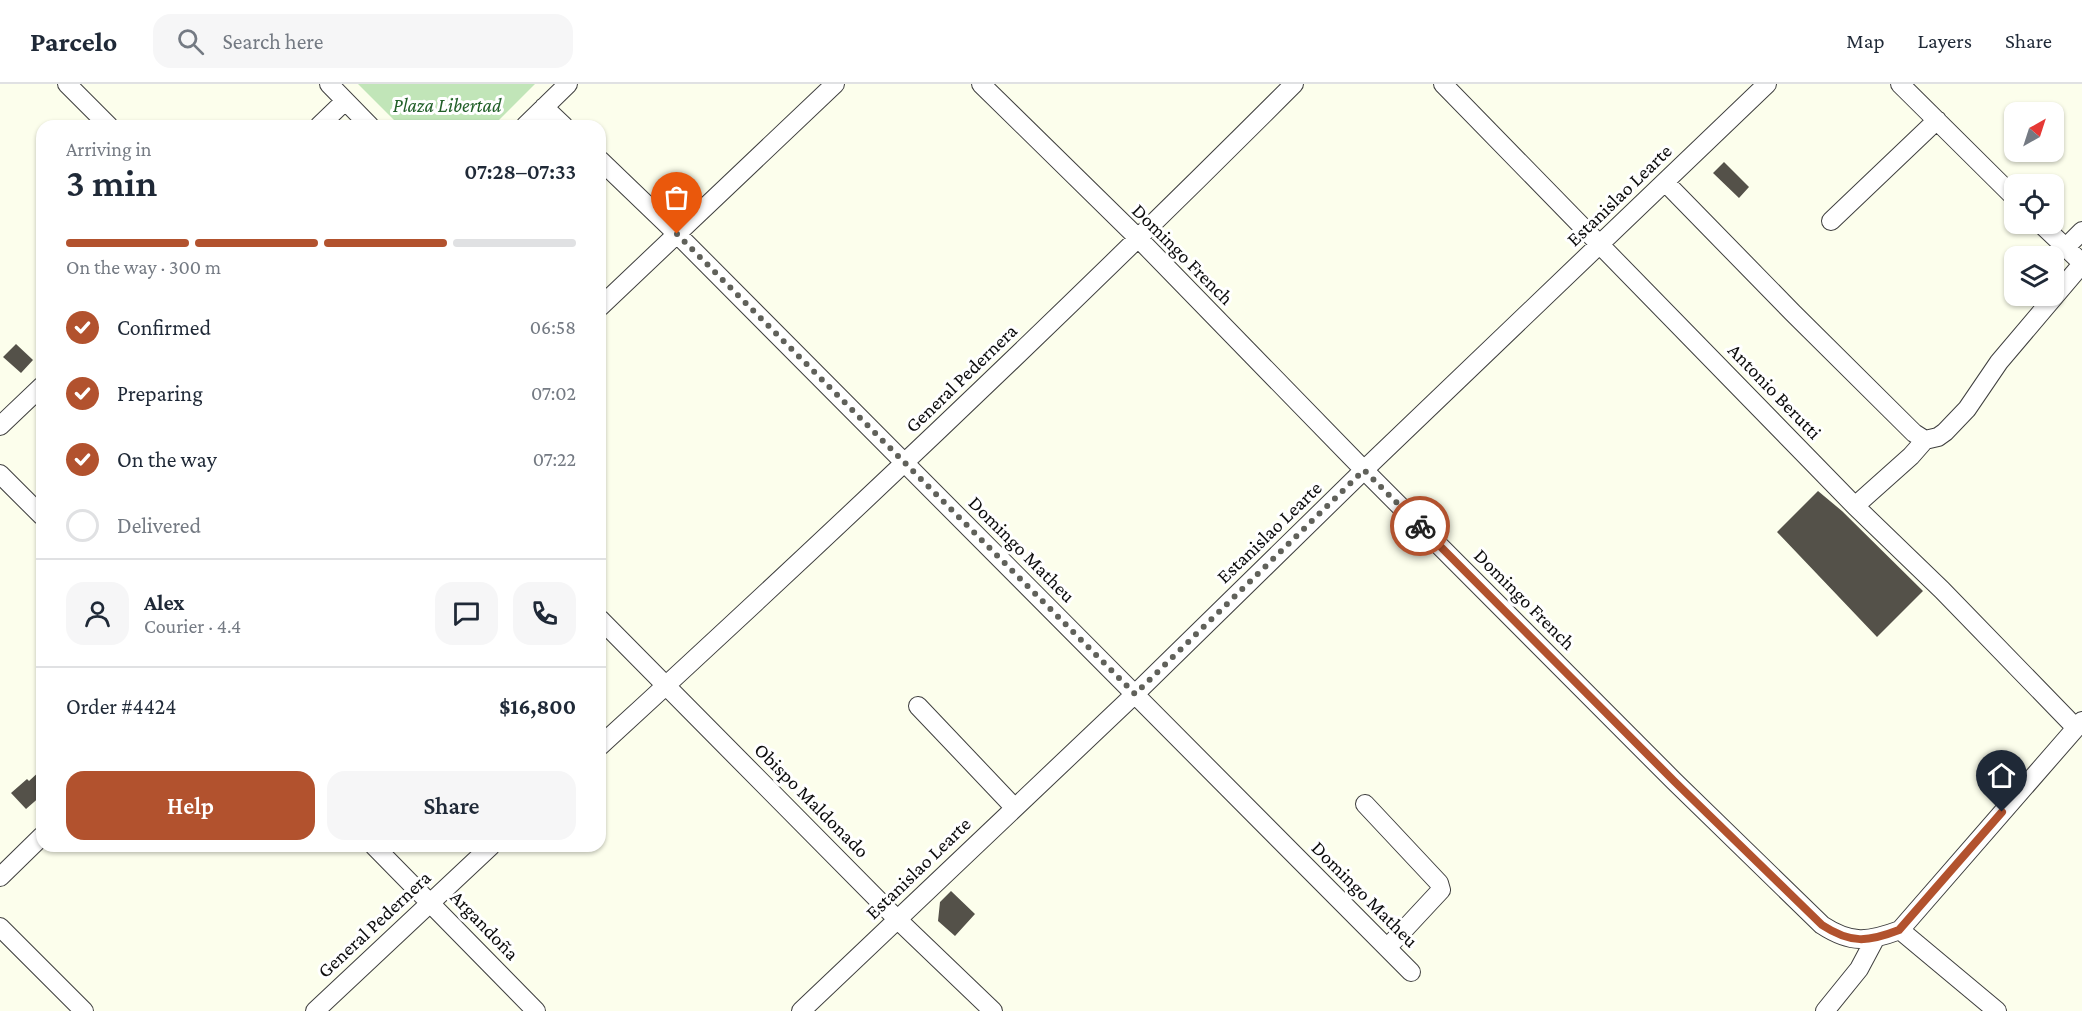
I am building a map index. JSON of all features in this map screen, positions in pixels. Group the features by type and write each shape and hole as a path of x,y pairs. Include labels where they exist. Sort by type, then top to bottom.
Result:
{"street":[{"path":"67,84 103,120"},
{"path":"329,84 364,120"},
{"path":"531,120 568,84"},
{"path":"606,301 835,84"},
{"name":"Domingo French","path":"981,84 1138,239 1674,781 1822,925 1836,934 1847,937 1875,939"},
{"name":"General Pedernera","path":"606,740 904,464 1138,239 1294,84"},
{"name":"Antonio Berutti","path":"1443,84 1855,506 2079,725"},
{"name":"Estanislao Learte","path":"801,1011 1135,694 1364,470 1767,84"},
{"path":"1900,84 2004,187"},
{"path":"325,120 345,101"},
{"path":"544,107 558,120"},
{"path":"1831,221 1937,120"},
{"name":"Domingo Matheu","path":"606,166 677,234 1411,972"},
{"path":"1665,182 1801,321 1914,433 1925,440"},
{"path":"2066,248 2082,231"},
{"path":"1855,506 1911,456 1925,440 1938,437 1945,432 1967,409 1999,362 2082,264 2051,234"},
{"path":"0,426 36,392"},
{"path":"0,474 36,510"},
{"name":"Obispo Maldonado","path":"606,625 897,919 993,1011"},
{"path":"918,706 1014,807"},
{"path":"1825,1011 1859,969 1875,939 1899,930 2079,725"},
{"path":"1365,804 1439,882 1441,890 1387,948"},
{"path":"0,877 36,842"},
{"name":"Argandoña","path":"380,852 536,1011"},
{"name":"General Pedernera","path":"315,1011 484,852"},
{"path":"0,927 84,1011"},
{"path":"1899,930 1997,1011"}],"green space":[{"name":"Plaza Libertad","path":"358,84 535,84 499,120 394,120"}],"building":[{"path":"1724,162 1749,187 1739,198 1713,173"},
{"path":"16,344 33,360 21,373 3,357"},
{"path":"1818,491 1842,511 1923,591 1877,637 1777,532"},
{"path":"36,775 36,800 26,809 11,793 27,779 29,781"},
{"path":"951,891 975,914 955,936 938,921 940,902"}],"way so far":[{"path":"677,234 1135,694 1364,470 1420,526"}],"route":[{"path":"1420,526 1674,781 1822,925 1836,934 1875,939 1899,930 2002,812"}]}
